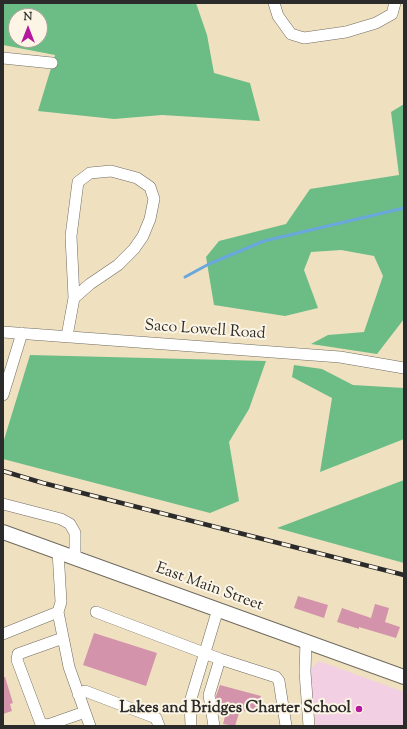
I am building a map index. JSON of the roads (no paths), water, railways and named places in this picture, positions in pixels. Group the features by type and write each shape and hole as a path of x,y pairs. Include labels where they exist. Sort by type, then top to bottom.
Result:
{"main road":[{"name":"East Main Street","path":"3,532 76,557 404,677"}],"street":[{"path":"274,3 278,16 292,34 304,38 346,32 376,23 392,14 394,3"},
{"path":"3,58 52,62"},
{"path":"67,336 74,298 71,236 78,182 90,173 111,171 137,178 150,187 154,199 150,219 143,236 134,249 118,264 90,284 74,298"},
{"name":"Saco Lowell Road","path":"3,332 340,357 404,368"},
{"path":"3,395 22,333"},
{"path":"3,504 61,519 70,524 75,533 76,557"},
{"path":"58,551 61,602 58,612 69,667 90,726"},
{"path":"191,726 190,702 203,652 218,609"},
{"path":"3,634 58,612"},
{"path":"96,612 203,652 276,676 279,681 286,726"},
{"path":"63,638 18,654 17,660 41,724 48,725 85,712"},
{"path":"306,641 305,672 309,726"},
{"path":"214,726 209,695 220,658"},
{"path":"78,694 85,691 156,718 159,726"}],"waterway":[{"path":"185,277 209,264 264,241 404,208"}],"railway":[{"path":"3,471 43,483 404,575"}],"place":[{"name":"Lakes and Bridges Charter School","path":"359,709"}]}
